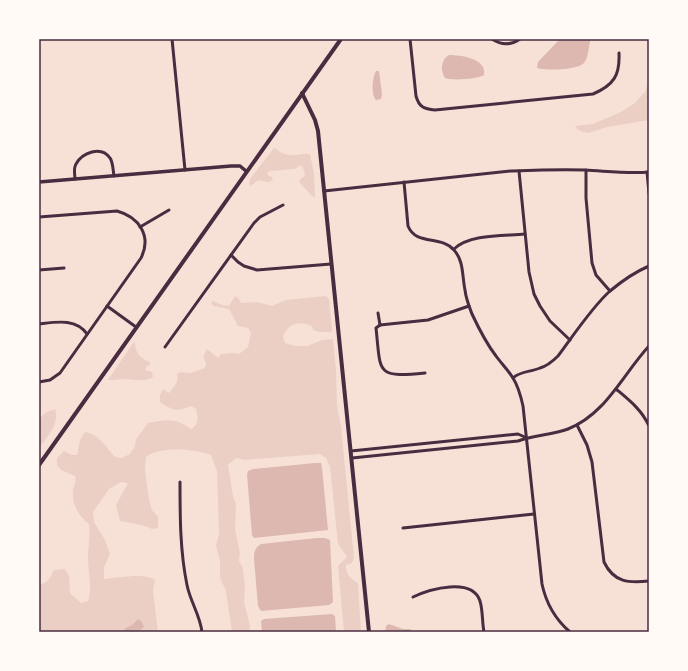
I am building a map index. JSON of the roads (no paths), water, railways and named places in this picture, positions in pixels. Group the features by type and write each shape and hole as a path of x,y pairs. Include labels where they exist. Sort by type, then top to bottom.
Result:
{"main road":[{"path":"39,465 340,39"},
{"path":"302,93 315,120 318,131 369,632"}],"street":[{"path":"172,39 185,170"},
{"path":"410,39 418,103 422,107 435,110 593,94 603,90 614,79 620,66 619,53"},
{"path":"492,39 496,42 506,44 510,44 520,39"},
{"path":"75,179 74,169 76,163 88,152 98,151 111,158 114,176"},
{"path":"39,182 232,166 240,166 246,171"},
{"path":"324,191 404,182 553,169 648,172 649,194"},
{"path":"586,170 586,198 592,262 596,275 610,291"},
{"path":"519,171 530,278 534,294 550,321 570,340"},
{"path":"404,182 409,230 416,237 444,242 454,249 462,264 469,306 478,329 513,378 523,406 544,592 554,615 568,632"},
{"path":"165,347 256,220 283,205"},
{"path":"140,227 169,210"},
{"path":"39,217 117,211 131,216 140,227 145,240 143,254 60,373 50,380 39,382"},
{"path":"454,249 472,239 525,234"},
{"path":"231,254 244,266 258,270 331,264"},
{"path":"513,378 525,372 541,368 552,362 596,306 610,291 635,273 649,266"},
{"path":"39,270 64,268"},
{"path":"107,306 136,328"},
{"path":"425,373 400,376 391,375 384,370 380,362 376,328 380,325 428,320 469,306"},
{"path":"378,313 380,325"},
{"path":"39,324 71,322 79,326 88,334"},
{"path":"352,458 518,441 558,432 584,421 599,408 616,389 649,346"},
{"path":"616,389 635,406 649,426"},
{"path":"576,425 587,445 592,462 604,562 611,572 622,580 629,582 649,581"},
{"path":"351,451 518,434 527,438"},
{"path":"180,482 185,574 189,592 199,617 202,632"},
{"path":"403,528 534,514"},
{"path":"413,597 426,591 443,588 465,587 473,590 480,602 484,632"}]}
